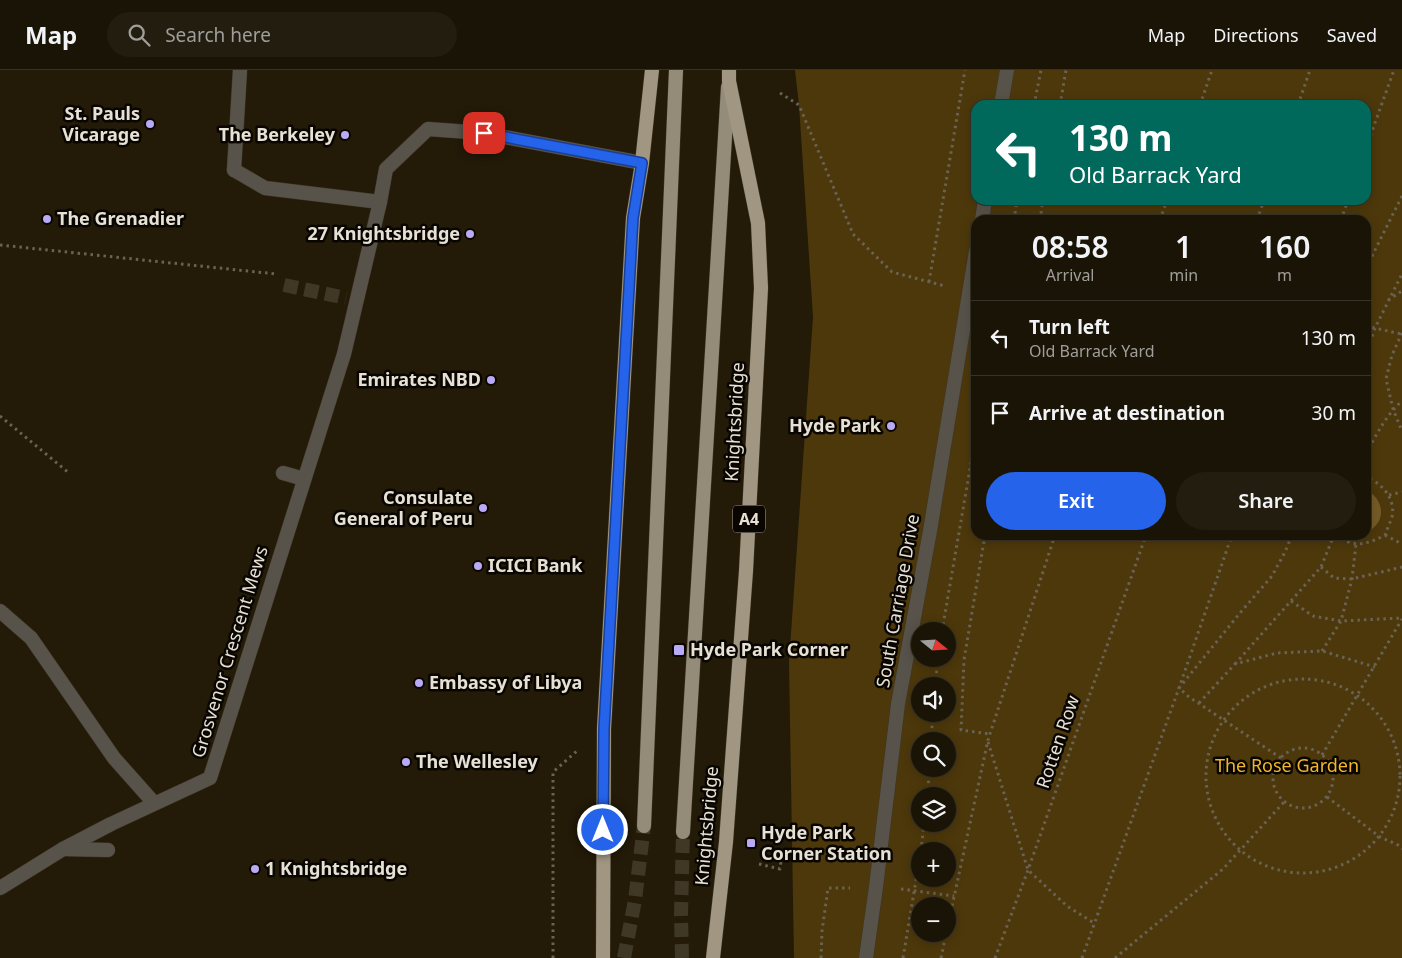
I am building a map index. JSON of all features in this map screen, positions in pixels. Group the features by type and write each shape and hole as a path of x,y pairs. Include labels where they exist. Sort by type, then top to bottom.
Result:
{"highway":[{"path":"603,958 604,729 633,218 642,163 652,70"},
{"name":"Knightsbridge","path":"713,958 726,842 746,571 761,288 758,223 728,76"}],"main road":[{"path":"644,826 676,70"},
{"name":"A4","path":"683,832 728,76"}],"street":[{"path":"240,70 234,170 265,188 380,202"},
{"path":"1003,100 1008,70"},
{"name":"Grosvenor Crescent Mews","path":"0,888 63,849 154,803 210,778 344,354 351,299 380,202 386,168 428,129 484,133 642,163"},
{"name":"South Carriage Drive","path":"866,958 879,869 898,704 930,531 971,281"},
{"path":"283,473 304,479"},
{"path":"0,611 30,638 114,758 154,803"},
{"path":"63,849 108,850"}],"path":[{"path":"929,282 965,70"},
{"path":"1035,100 1041,70"},
{"path":"1061,100 1066,70"},
{"path":"1202,100 1212,70"},
{"path":"1300,100 1310,70"},
{"path":"1371,134 1394,70"},
{"path":"780,92 799,104 853,234 892,272 969,292"},
{"path":"1371,258 1402,196"},
{"path":"0,245 276,274"},
{"path":"1371,340 1402,274"},
{"path":"1388,301 1402,291"},
{"path":"1371,327 1402,334 1386,379 1393,408 1402,431"},
{"path":"1371,444 1393,408 1402,401"},
{"path":"0,416 69,473"},
{"path":"944,622 971,463"},
{"path":"1344,540 1356,544 1369,543 1385,535 1392,516 1392,505 1389,495 1375,480 1371,479"},
{"path":"1389,495 1402,492"},
{"path":"1385,535 1402,544"},
{"path":"984,540 964,660 961,730 990,734"},
{"path":"893,889 954,896 988,740 1053,540"},
{"name":"Rotten Row","path":"995,958 1144,540"},
{"path":"1082,958 1230,540"},
{"path":"1179,688 1272,576 1286,552 1290,540"},
{"path":"1199,703 1321,567 1333,540"},
{"path":"1322,651 1341,621 1352,579 1356,544"},
{"path":"1321,567 1334,578 1352,579 1402,566"},
{"path":"1291,602 1313,616 1341,621 1402,618"},
{"path":"1322,755 1402,618"},
{"path":"1235,664 1277,653 1322,651 1375,667"},
{"path":"1301,678 1331,683 1358,695 1382,718 1397,748 1400,781 1394,813 1380,837 1353,860 1325,871 1295,874 1266,867 1240,851 1221,829 1209,803 1206,774 1210,745 1224,719 1245,698 1271,684 1301,678"},
{"path":"1179,688 1189,697 1281,758"},
{"path":"553,958 553,772 604,729"},
{"path":"988,740 1028,870 1067,906 1094,923"},
{"path":"1306,748 1322,755 1332,769 1332,786 1327,797 1313,806 1303,809 1293,807 1284,802 1277,795 1272,776 1275,766 1281,758 1288,752 1306,748"},
{"path":"1327,797 1380,837 1398,845 1402,850"},
{"path":"1115,958 1223,869 1284,802"},
{"path":"759,864 780,869 782,852"},
{"path":"903,958 916,887"},
{"path":"821,958 822,931 828,888 838,889"},
{"path":"940,958 944,942"}],"green space":[{"name":"Hyde Park","path":"795,70 1402,70 1402,958 794,958 789,662 813,317"}],"shaded area":[{"path":"1371,493 1377,499 1381,511 1378,523 1371,529"}],"tunnel":[{"path":"284,285 346,298"},
{"path":"624,958 635,900 644,826"},
{"path":"682,958 683,832"}],"place":[{"name":"St. Pauls Vicarage","path":"150,124"},
{"name":"The Berkeley","path":"345,135"},
{"name":"The Grenadier","path":"47,219"},
{"name":"27 Knightsbridge","path":"470,234"},
{"name":"Emirates NBD","path":"491,380"},
{"name":"Hyde Park","path":"891,426"},
{"name":"Consulate General of Peru","path":"483,508"},
{"name":"ICICI Bank","path":"478,566"},
{"name":"Hyde Park Corner","path":"679,650"},
{"name":"Embassy of Libya","path":"419,683"},
{"name":"The Wellesley","path":"406,762"},
{"name":"Hyde Park Corner Station","path":"751,843"},
{"name":"1 Knightsbridge","path":"255,869"}],"route":[{"path":"484,133 642,163 633,218 604,729 603,830"}],"park label":[{"name":"The Rose Garden","path":"1287,766"}]}
